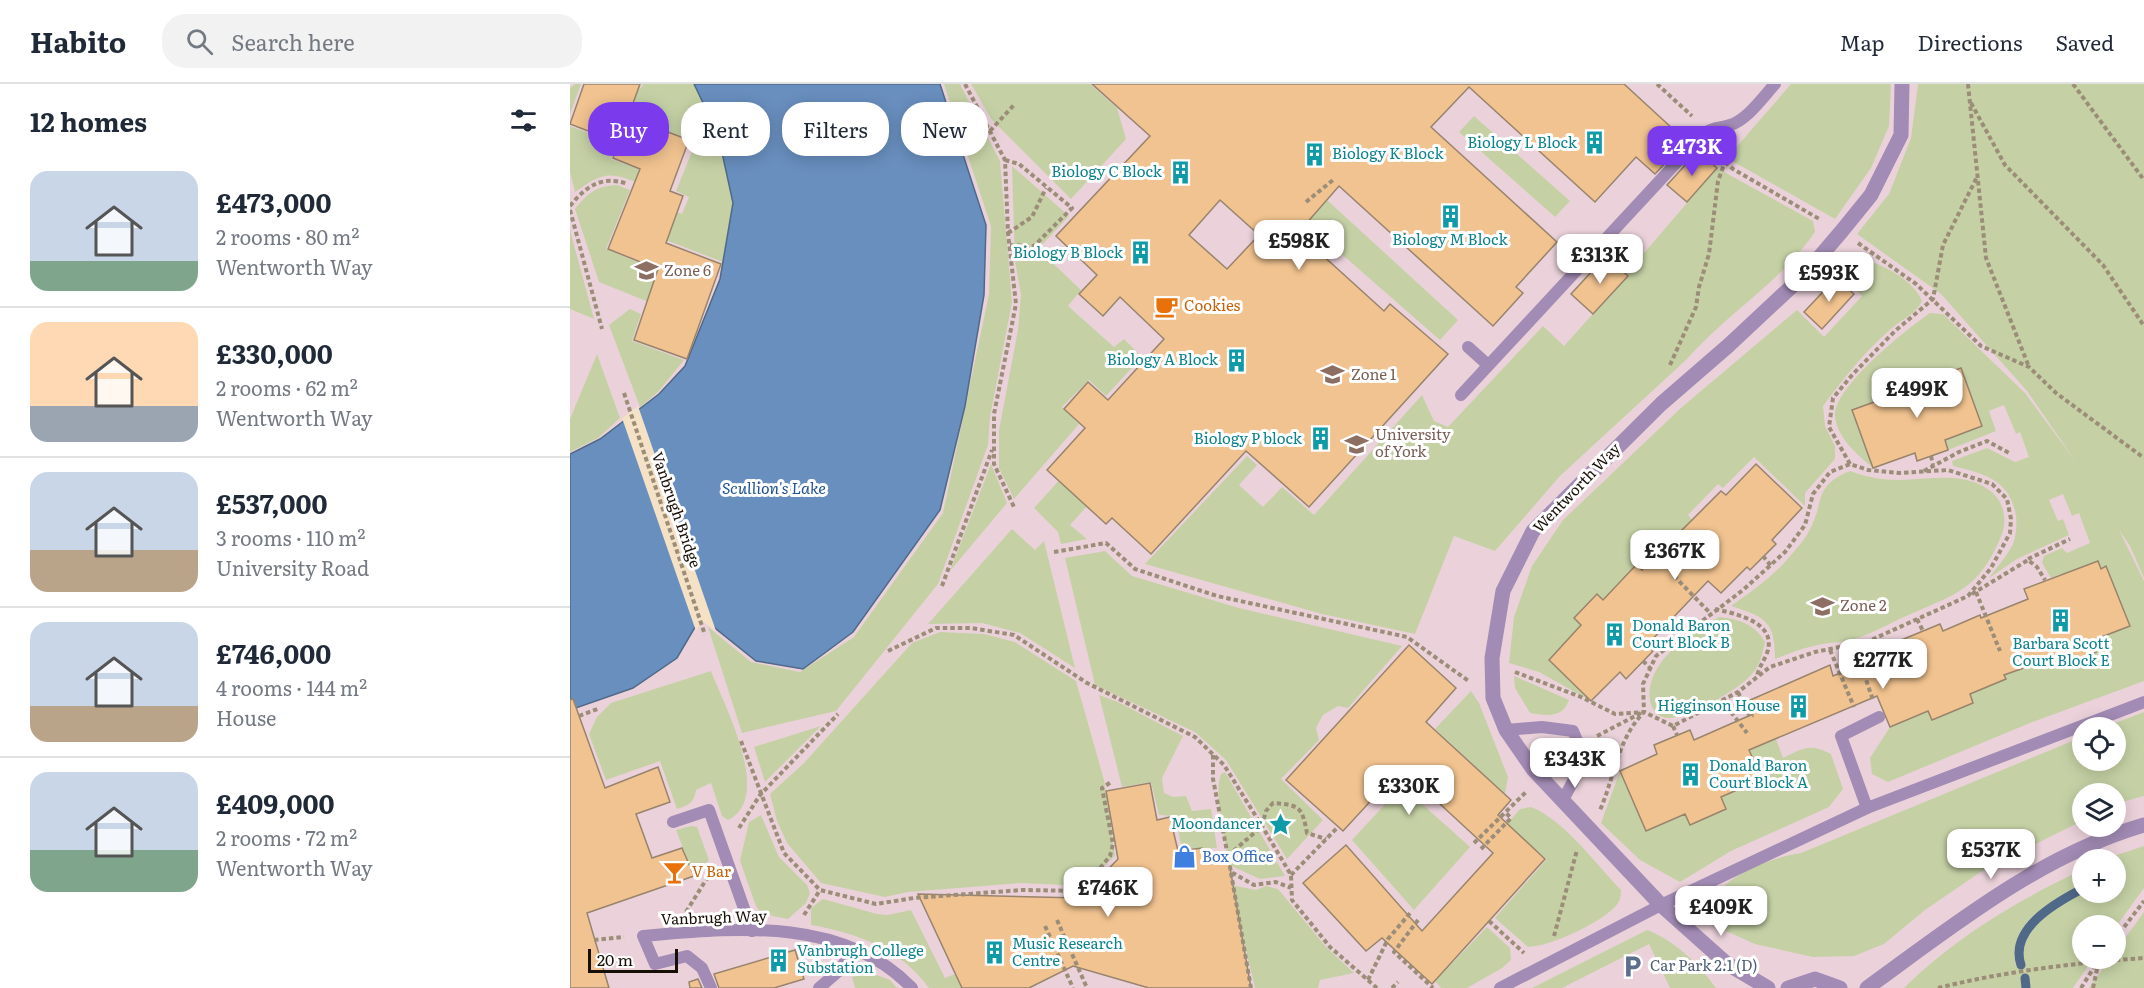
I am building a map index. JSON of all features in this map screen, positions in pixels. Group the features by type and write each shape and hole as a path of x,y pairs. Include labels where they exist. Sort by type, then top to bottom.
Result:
{"street":[{"name":"Wentworth Way","path":"1768,988 1726,963 1661,905 1542,777 1506,730 1493,698 1491,670 1503,591 1533,531 1661,404 1730,345 1804,274 1841,232 1871,195 1901,135 1902,84"},
{"path":"1867,988 2025,877 2108,836 2144,825"},
{"path":"1788,988 1815,979 1840,988"}],"lane":[{"path":"1461,395 1703,134 1715,126 1730,125 1744,116 1775,84"},
{"path":"1468,347 1488,365"},
{"path":"1500,988 1661,905 1867,808 2144,702"},
{"path":"1867,808 1841,736 1879,717"},
{"path":"1506,730 1542,727 1574,731 1585,759 1563,800"},
{"path":"673,822 709,810 752,931"},
{"name":"Vanbrugh Way","path":"711,988 702,968 687,956 655,964 644,936 687,932 793,931 852,948 894,969 912,988"},
{"path":"819,988 841,969 852,948"}],"path":[{"path":"965,84 1005,160 1008,233 1016,304 994,414 993,447 994,464 1014,507"},
{"path":"1657,84 1697,120 1706,145 1725,162 1882,258 1933,299 1981,346 2029,368 2056,393 2144,458"},
{"path":"1968,84 1986,258 2029,368"},
{"path":"2073,84 2144,180"},
{"path":"1969,99 2005,165 2103,265 2144,326"},
{"path":"990,131 1014,105"},
{"path":"1005,160 1020,164 1072,208 1034,246 1010,245"},
{"path":"1666,373 1696,307 1699,287 1709,254 1718,182 1725,162"},
{"path":"1850,464 1829,427 1833,398 1895,331 1933,299 1943,245 1977,177"},
{"path":"602,329 570,208 596,181 615,179 628,184"},
{"path":"1305,202 1333,180"},
{"path":"1008,233 1032,217 1046,188"},
{"name":"Vanbrugh Bridge","path":"624,393 705,635"},
{"path":"1923,472 1959,452 1987,441 2012,454"},
{"path":"2003,443 2003,450"},
{"path":"942,586 993,447"},
{"path":"1931,456 1932,466"},
{"path":"1644,712 1643,684 1656,656 1771,566 1805,525 1813,494 1830,472 1850,464 1868,470 1889,472 1948,470 1992,484 2007,499 2011,519 2010,533 1991,568 1968,596"},
{"path":"1673,726 1738,692 1770,667 1854,645 1916,618 1941,610 1976,592 2028,560 2070,539"},
{"path":"1054,552 1106,543 1135,569 1216,596 1407,637 1471,683"},
{"path":"1763,556 1771,566"},
{"path":"2028,560 2037,567 2045,580"},
{"path":"1674,576 1711,614"},
{"path":"1976,592 2000,651"},
{"path":"1715,609 1753,619 1763,628 1767,638 1768,652 1757,676"},
{"path":"1916,618 1920,620 1923,631"},
{"path":"888,651 936,628 971,628 1014,635 1087,683 1195,737 1224,765 1262,826 1291,875 1292,900 1330,947 1377,988"},
{"path":"1854,645 1879,717"},
{"path":"1830,650 1862,725"},
{"path":"1643,661 1651,669"},
{"path":"1491,670 1517,672 1581,697 1615,714 1644,712 1673,726 1677,735"},
{"path":"1738,692 1750,717 1753,715"},
{"path":"1722,700 1747,733"},
{"path":"579,716 600,708"},
{"path":"1579,746 1644,712"},
{"path":"687,932 686,909 760,795 838,714"},
{"path":"741,741 784,853 820,890 876,904 914,898 1022,890 1047,893 1081,891 1110,856 1113,844 1102,788 1111,782"},
{"path":"1213,755 1213,779 1251,988"},
{"path":"1474,843 1542,777"},
{"path":"1228,856 1262,826 1266,811 1273,803 1295,805 1303,813 1307,833 1326,839"},
{"path":"1481,849 1511,818 1505,812"},
{"path":"1291,875 1337,828"},
{"path":"1231,872 1254,885 1276,882 1291,888"},
{"path":"793,931 820,890"},
{"path":"2126,925 2144,902"},
{"path":"1368,980 1388,939 1411,912"},
{"path":"1057,920 1087,988"},
{"path":"1418,920 1394,952 1433,988"},
{"path":"1489,921 1539,968"},
{"path":"1044,926 1073,988"},
{"path":"594,940 644,936"},
{"path":"2126,959 2144,958"},
{"path":"1938,988 1975,979 2072,964"},
{"path":"2081,988 2093,969"},
{"path":"2093,988 2097,969"},
{"path":"1392,988 1398,982"}],"shaded area":[{"name":"University of York","path":"570,84 2087,84 2144,160 2144,988 570,988"}],"green space":[{"path":"575,84 581,84 570,114 570,88"},
{"path":"643,84 694,84 703,102 681,102 681,136 669,132 669,102 630,102 636,85 641,88"},
{"path":"944,84 960,84 969,102 950,102"},
{"path":"971,84 1090,84 1117,108 1126,139 1071,199 992,120 988,113 988,102 982,102"},
{"path":"1791,84 1891,84 1889,126 1871,168 1835,219 1727,158"},
{"path":"1918,84 2144,84 2144,578 2130,546 2119,530 2144,581 2144,681 2030,723 1888,782 1872,774 1870,758 1890,727 1928,711 1932,720 1973,703 1970,694 2006,679 2004,675 2052,656 2057,668 2095,653 2091,641 2130,626 2106,567 2065,583 2061,574 2051,578 2042,563 2044,556 2062,548 2067,553 2090,543 2079,513 2072,516 2063,494 2049,500 2058,521 2063,519 2069,535 2017,559 1989,578 2014,541 2016,519 2013,504 2002,486 1994,480 1953,466 1952,461 1987,448 2015,462 2029,457 2020,432 2016,434 2004,405 1989,411 1996,431 1948,450 1918,378 1889,388 1891,396 1852,410 1873,468 1849,446 1837,425 1835,417 1837,405 1858,375 1889,345 1930,313 1943,314 2025,393 2076,462 2027,391 1941,294 1857,234 1889,194 1911,138"},
{"path":"1474,116 1570,201 1555,217 1459,132"},
{"path":"570,126 588,133 588,156 612,156 611,159 646,172 641,184 621,177 606,176 593,180 575,192 570,172"},
{"path":"988,138 1000,161 1012,302 990,417 988,445 938,584 836,711 742,733 708,627 751,662 800,672 854,637 943,513 989,294 991,226 968,156 988,156"},
{"path":"690,156 723,156 733,203 723,262 663,239 674,211 682,214 689,197 676,191"},
{"path":"1012,166 1069,216 1038,249 1081,290 1068,306 1114,347 1124,339 1142,357 1106,396 1089,380 1062,407 1079,424 1014,499 999,468 999,430 1018,330 1021,295 1015,261"},
{"path":"1717,168 1813,221 1815,232 1786,267 1560,476 1495,551 1454,536 1415,634 1322,614 1145,564 1247,456 1257,465 1239,485 1263,507 1282,487 1314,515 1422,395 1434,421 1448,427 1543,326 1564,346 1627,276 1606,256 1614,250 1632,267"},
{"path":"617,185 630,190 606,249 667,274 656,305 599,282 575,209 593,191"},
{"path":"1327,200 1458,320 1440,340 1306,223"},
{"path":"570,230 594,319 570,309"},
{"path":"1850,254 1870,261 1901,277 1917,292 1922,301 1912,313 1881,337 1823,406 1825,426 1835,446 1835,459 1805,493 1805,506 1754,457 1723,488 1718,484 1688,515 1693,521 1645,567 1636,565 1603,600 1596,594 1574,618 1581,625 1549,660 1591,701 1539,672 1509,663 1514,617 1532,566 1563,520 1682,407 1797,310 1824,337 1862,296 1837,272"},
{"path":"630,309 641,314 632,341 684,360 658,392 640,407 609,325"},
{"path":"597,354 620,418 598,438 570,452 570,419"},
{"path":"991,464 1007,503 950,571"},
{"path":"1850,471 1886,479 1957,478 1979,484 1994,494 2001,504 2004,516 2002,534 1994,552 1977,577 1944,600 1862,636 1809,647 1775,659 1773,636 1766,622 1731,606 1785,562 1808,532 1815,519 1822,495 1830,482"},
{"path":"1064,475 1088,497 1083,503 1087,506 1070,525 1087,539 1061,544 1058,532 1034,508"},
{"path":"1012,529 1035,550 1044,541 1075,668 1020,633 982,623 928,624"},
{"path":"1105,551 1132,576 1239,608 1402,646 1348,708 1338,706 1323,715 1316,728 1319,740 1281,779 1323,820 1287,859 1226,760 1195,732 1095,685 1065,558"},
{"path":"1719,617 1746,624 1761,636 1765,642 1757,668 1734,689 1695,711 1671,718 1660,716 1650,702 1650,686 1662,661 1683,640"},
{"path":"940,632 984,634 1015,642 1076,681 1104,780 1115,856 1082,886 1021,883 908,892 885,897 821,883 787,843 777,821 770,794 804,763 912,643"},
{"path":"711,671 742,750 747,792 741,809 728,820 722,816 711,783 696,790 690,803 677,809 660,761 606,780 589,734 597,717 611,703"},
{"path":"1514,676 1569,700 1566,706 1559,713 1554,714 1530,713 1515,688"},
{"path":"1471,691 1479,703 1508,777 1505,794 1435,729"},
{"path":"1099,695 1118,702 1183,736 1162,778 1164,793 1173,797 1186,796 1192,811 1211,809 1217,848 1182,849 1175,816 1159,815 1151,782 1122,787"},
{"path":"2144,712 2144,796 2126,801 2126,783 2072,783 2072,826 1985,869 1925,910 1884,944 1854,956 1813,957 1755,944 1708,923 1709,908 1715,895 1740,874 1772,860 1801,853 2072,741 2072,771 2126,771 2126,719"},
{"path":"821,726 765,782 754,747"},
{"path":"1776,739 1783,758 1807,748 1831,754 1843,789 1829,807 1731,851 1680,882 1640,860 1601,823 1620,771 1646,831 1685,814 1690,825 1721,797 1762,779 1750,750"},
{"path":"1225,772 1285,876 1260,879 1229,865 1218,793 1221,774"},
{"path":"1402,786 1470,847 1414,910 1352,840"},
{"path":"1531,807 1555,821 1567,832 1621,890 1621,893 1617,905 1586,927 1549,943 1528,947 1495,918 1547,859 1506,825 1520,809"},
{"path":"761,815 779,857 807,885 810,893 806,903 788,919 762,914 756,906 740,861 749,822"},
{"path":"691,826 697,827 709,860 694,876 676,830"},
{"path":"2144,846 2144,888 2124,915 2072,915 2072,969 2086,969 2073,988 1904,988 1944,953 1988,921 2072,875 2072,903 2126,903 2126,852"},
{"path":"1231,885 1256,890 1266,886 1278,889 1326,947 1354,973 1320,980 1318,988 1255,988"},
{"path":"823,899 877,914 888,915 911,910 945,978 955,974 962,988 929,988 905,963 877,945 845,933 811,925 811,908"},
{"path":"2144,912 2144,988 2089,988 2103,969 2126,969 2126,937"},
{"path":"1487,927 1510,948 1511,960 1502,968 1467,988 1441,988 1435,981"},
{"path":"1647,930 1667,940 1686,954 1716,988 1670,988 1649,944 1562,988 1532,988"},
{"path":"871,973 890,980 897,988 855,988 852,977"}],"water":[{"name":"Scullion's Lake","path":"694,84 940,84 946,102 901,102 901,156 963,156 986,225 984,295 965,406 940,510 853,632 803,669 756,661 701,617 677,658 633,688 570,710 570,454 600,439 659,394 685,366 720,279 733,203 723,156 770,156 770,102 703,102"}],"pier":[{"path":"638,406 716,631 702,621 696,631 622,418"}],"building":[{"path":"584,84 640,84 633,102 588,102 588,131 570,124"},
{"path":"1092,84 1624,84 1686,141 1655,174 1636,157 1595,202 1469,87 1431,127 1557,242 1516,287 1523,293 1493,326 1339,186 1298,233 1384,311 1390,304 1448,354 1309,507 1246,451 1151,554 1112,518 1106,524 1047,470 1085,428 1064,409 1088,382 1108,400 1164,339 1120,297 1103,316 1079,294 1097,275 1056,236 1150,136","holes":["1220,200 1259,235 1227,269 1189,235"]},
{"path":"669,132 681,137 681,156 683,156 670,191 683,196 666,243 721,264 687,359 634,340 658,269 608,249 640,169 613,158 614,156 669,156"},
{"path":"1698,151 1717,168 1687,202 1667,185"},
{"path":"1606,256 1628,276 1593,314 1571,294"},
{"path":"1836,278 1854,294 1822,329 1804,312"},
{"path":"1961,368 1982,426 1945,440 1948,450 1917,461 1915,453 1873,468 1852,410 1891,396 1888,388 1918,378 1920,383"},
{"path":"1756,464 1802,508 1772,540 1776,544 1750,570 1747,567 1721,593 1708,581 1647,645 1653,651 1626,679 1620,672 1591,701 1549,660 1581,625 1574,618 1597,594 1603,600 1636,565 1642,570 1721,491 1726,495"},
{"path":"2098,561 2101,569 2106,566 2130,626 2091,641 2096,652 2057,668 2052,658 2004,675 2006,679 1970,694 1973,703 1932,720 1928,711 1890,727 1877,696 1749,750 1762,779 1721,797 1726,809 1690,825 1685,814 1646,831 1620,771 1657,754 1654,745 1690,730 1694,740 1753,714 1748,701 1830,665 1833,676 1902,647 1899,641 1940,624 1943,631 1980,615 1981,618 2028,599 2024,589"},
{"path":"1409,645 1456,688 1426,722 1511,800 1498,815 1545,859 1432,984 1382,938 1366,951 1303,883 1346,845 1422,931 1493,853 1401,768 1343,831 1286,780"},
{"path":"573,699 605,788 658,767 670,802 636,814 652,858 682,848 694,876 587,913 609,988 570,988 570,700"},
{"path":"1150,783 1157,820 1170,817 1178,851 1202,848 1204,860 1228,856 1251,988 1149,988 1073,966 1029,988 962,988 918,894 1080,898 1118,859 1106,791"},
{"name":"Vanbrugh College Substation","path":"795,950 804,979 774,988 719,988 714,974"},
{"path":"698,979 702,988 690,988 689,982"}],"waterway":[{"path":"2021,965 2019,952 2028,929 2048,910 2072,895"},
{"path":"2025,978 2026,988"}],"place":[{"name":"Biology L Block","path":"1595,143"},
{"name":"Biology K Block","path":"1314,154"},
{"name":"Biology C Block","path":"1180,172"},
{"name":"Biology M Block","path":"1450,216"},
{"name":"Biology B Block","path":"1141,253"},
{"name":"Zone 6","path":"646,271"},
{"name":"Cookies","path":"1166,306"},
{"name":"Biology A Block","path":"1236,360"},
{"name":"Zone 1","path":"1333,375"},
{"name":"Biology P block","path":"1320,439"},
{"name":"University of York","path":"1357,444"},
{"name":"Zone 2","path":"1822,606"},
{"name":"Barbara Scott Court Block E","path":"2061,620"},
{"name":"Donald Baron Court Block B","path":"1614,635"},
{"name":"Higginson House","path":"1798,706"},
{"name":"Donald Baron Court Block A","path":"1691,775"},
{"name":"Moondancer","path":"1280,824"},
{"name":"Box Office","path":"1184,857"},
{"name":"V Bar","path":"674,872"},
{"name":"Music Research Centre","path":"994,953"},
{"name":"Vanbrugh College Substation","path":"779,960"},
{"name":"Car Park 2.1 (D)","path":"1632,966"}]}
